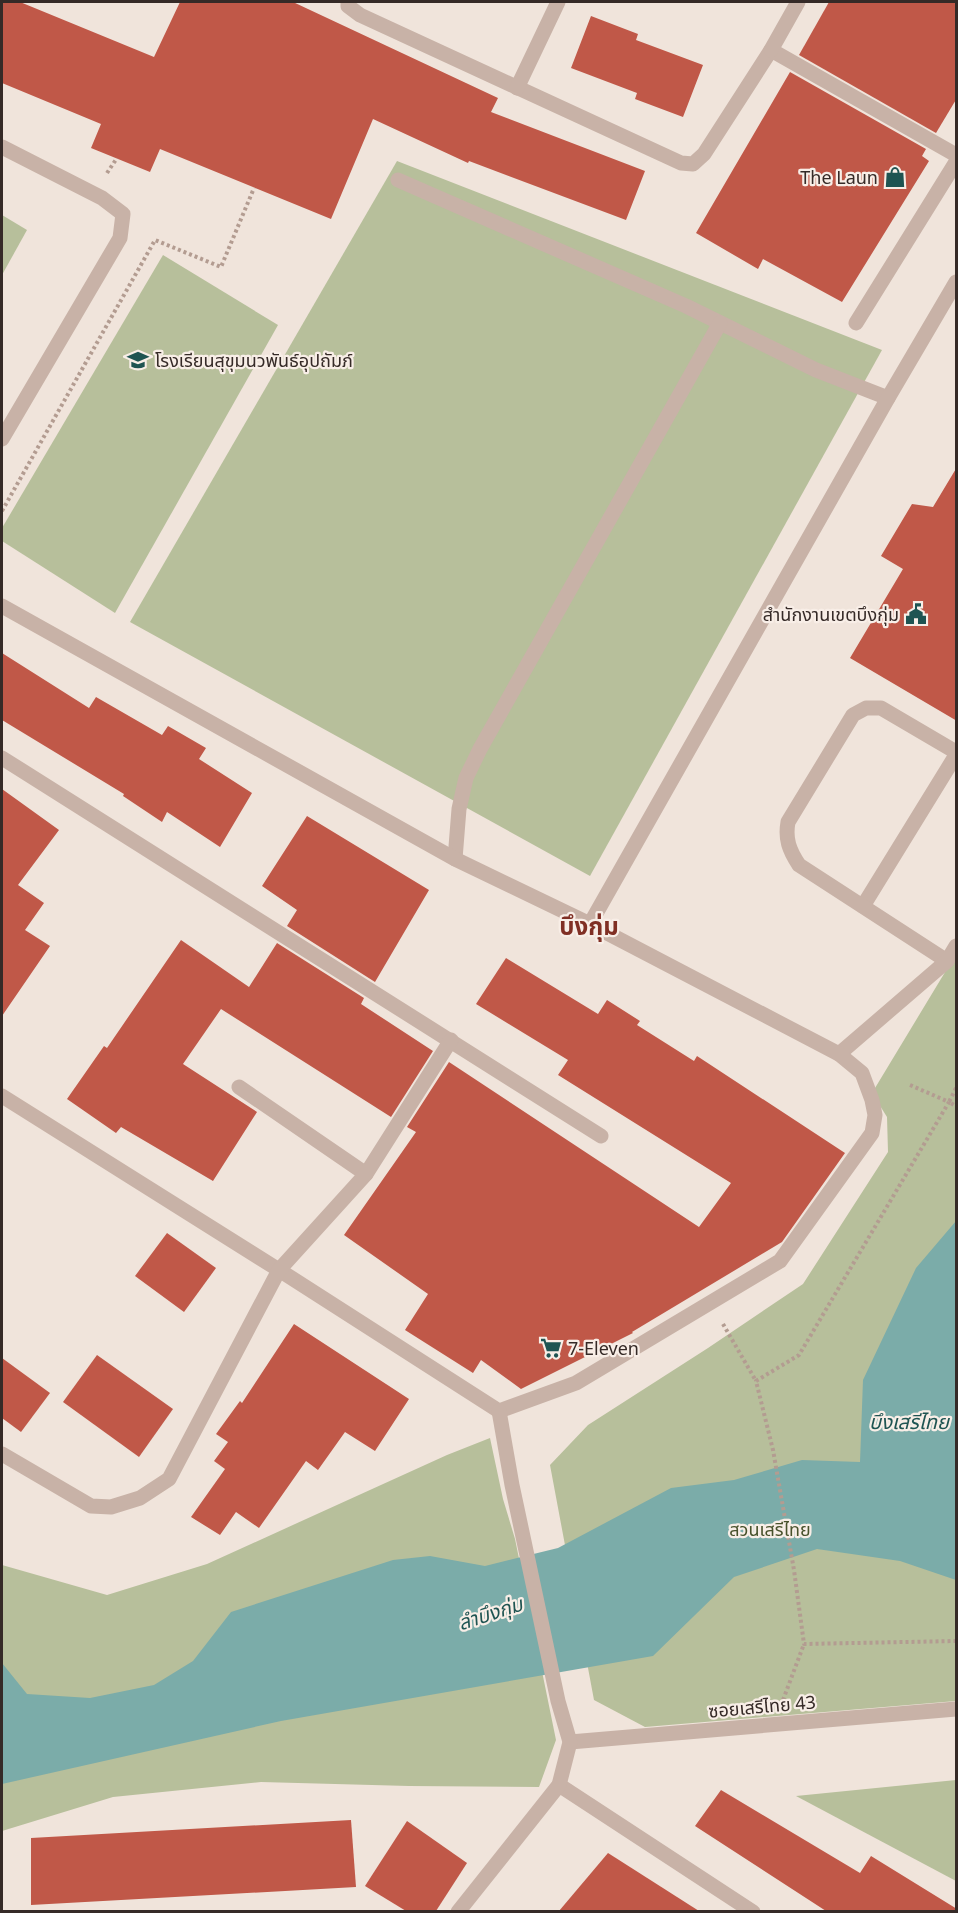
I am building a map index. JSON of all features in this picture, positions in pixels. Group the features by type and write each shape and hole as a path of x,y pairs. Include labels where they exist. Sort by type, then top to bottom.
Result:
{"street":[{"path":"348,2 348,6 360,15 681,163 693,164 704,154 771,50 798,2"},
{"path":"516,88 558,2"},
{"path":"771,50 957,155"},
{"path":"2,147 102,198 123,214 120,238 2,439"},
{"path":"856,323 957,162"},
{"path":"398,180 686,306 816,369 888,398"},
{"path":"590,924 888,398 957,282"},
{"path":"455,859 459,809 466,778 480,749 720,323"},
{"path":"2,606 455,859 590,924 838,1054 862,1073 875,1115 872,1133 780,1261 576,1383 499,1411"},
{"path":"863,906 957,754 881,708 866,708 853,716 788,822 786,836 790,852 800,865 947,961"},
{"path":"2,758 601,1137"},
{"path":"838,1054 947,961 957,946"},
{"path":"2,1454 91,1506 111,1507 140,1498 169,1479 279,1270 366,1174 451,1040"},
{"path":"239,1087 366,1174"},
{"path":"2,1096 499,1411 512,1485 558,1701 570,1742 559,1785 458,1911"},
{"name":"ซอยเสรีไทย 43","path":"570,1742 957,1710"},
{"path":"559,1785 753,1911"}],"path":[{"path":"2,511 154,240 221,267 254,188"},
{"path":"910,1085 957,1106"},
{"path":"756,1382 799,1355 957,1088"},
{"path":"709,1304 730,1333 756,1382 773,1450 794,1570 804,1644 777,1716 780,1724"},
{"path":"804,1644 957,1641"}],"green space":[{"path":"397,161 882,350 590,876 130,622"},
{"path":"2,215 27,230 2,275"},
{"path":"163,255 278,325 115,613 2,541 2,528"},
{"name":"สวนเสรีไทย","path":"956,954 956,1701 645,1727 594,1700 550,1465 588,1425 803,1284 888,1152 887,1117 872,1093"},
{"path":"490,1438 503,1499 515,1539 556,1740 539,1787 261,1782 113,1797 2,1831 2,1565 107,1595 207,1564 447,1455"},
{"path":"956,1780 956,1881 796,1796"}],"water":[{"path":"956,1221 956,1580 900,1561 817,1549 734,1577 653,1656 281,1721 2,1784 2,1663 27,1694 90,1698 154,1685 193,1661 231,1612 393,1560 430,1556 485,1566 558,1548 671,1488 734,1480 802,1460 860,1462 863,1380 916,1268"}],"building":[{"path":"2,2 20,2 154,57 180,2 293,2 498,98 491,112 645,171 626,220 469,161 468,163 373,119 331,219 160,149 150,172 91,148 101,124 2,83"},
{"path":"829,2 957,2 957,98 936,133 799,55"},
{"path":"591,16 638,34 636,40 703,65 683,117 635,99 637,93 571,68"},
{"path":"790,72 926,149 922,156 929,161 842,302 763,259 758,269 696,233"},
{"name":"สำนักงานเขตบึงกุ่ม","path":"957,467 957,721 850,658 903,569 881,556 912,504 933,507"},
{"path":"2,653 89,708 96,697 162,735 168,726 206,748 199,759 252,793 220,847 167,812 162,822 123,796 124,794 2,720"},
{"path":"2,789 59,830 18,885 44,903 25,930 50,946 2,1016"},
{"path":"307,816 429,890 375,982 287,926 297,910 262,886"},
{"path":"181,940 249,987 277,943 364,998 361,1004 433,1051 391,1117 221,1009 183,1064 257,1112 213,1181 121,1127 116,1133 67,1099 104,1046 107,1048"},
{"path":"506,958 598,1014 607,1000 640,1021 637,1025 694,1061 697,1056 845,1153 782,1242 633,1333 521,1389 481,1360 473,1373 405,1330 428,1294 344,1235 416,1132 407,1127 449,1062 699,1227 731,1183 558,1075 568,1060 476,1004"},
{"path":"167,1233 216,1268 184,1312 135,1276"},
{"path":"294,1324 409,1399 375,1451 345,1432 318,1470 306,1461 259,1528 236,1512 220,1535 191,1517 225,1469 214,1461 228,1442 216,1434 240,1401 242,1403"},
{"path":"97,1355 173,1409 139,1457 63,1402"},
{"path":"2,1358 50,1393 21,1432 2,1418"},
{"path":"721,1790 860,1873 871,1856 957,1911 826,1911 695,1826"},
{"path":"351,1820 356,1887 31,1905 31,1838"},
{"path":"407,1821 467,1863 436,1911 406,1911 365,1886"},
{"path":"608,1853 699,1911 559,1911"}],"place":[{"name":"The Laun","path":"895,177"},
{"name":"โรงเรียนสุขุมนวพันธ์อุปถัมภ์","path":"138,360"},
{"name":"สำนักงานเขตบึงกุ่ม","path":"916,614"},
{"name":"7-Eleven","path":"551,1348"}],"district":[{"name":"บึงกุ่ม","path":"589,925"}],"water label":[{"name":"บึงเสรีไทย","path":"909,1421"},
{"name":"ลำบึงกุ่ม","path":"490,1613"}]}
